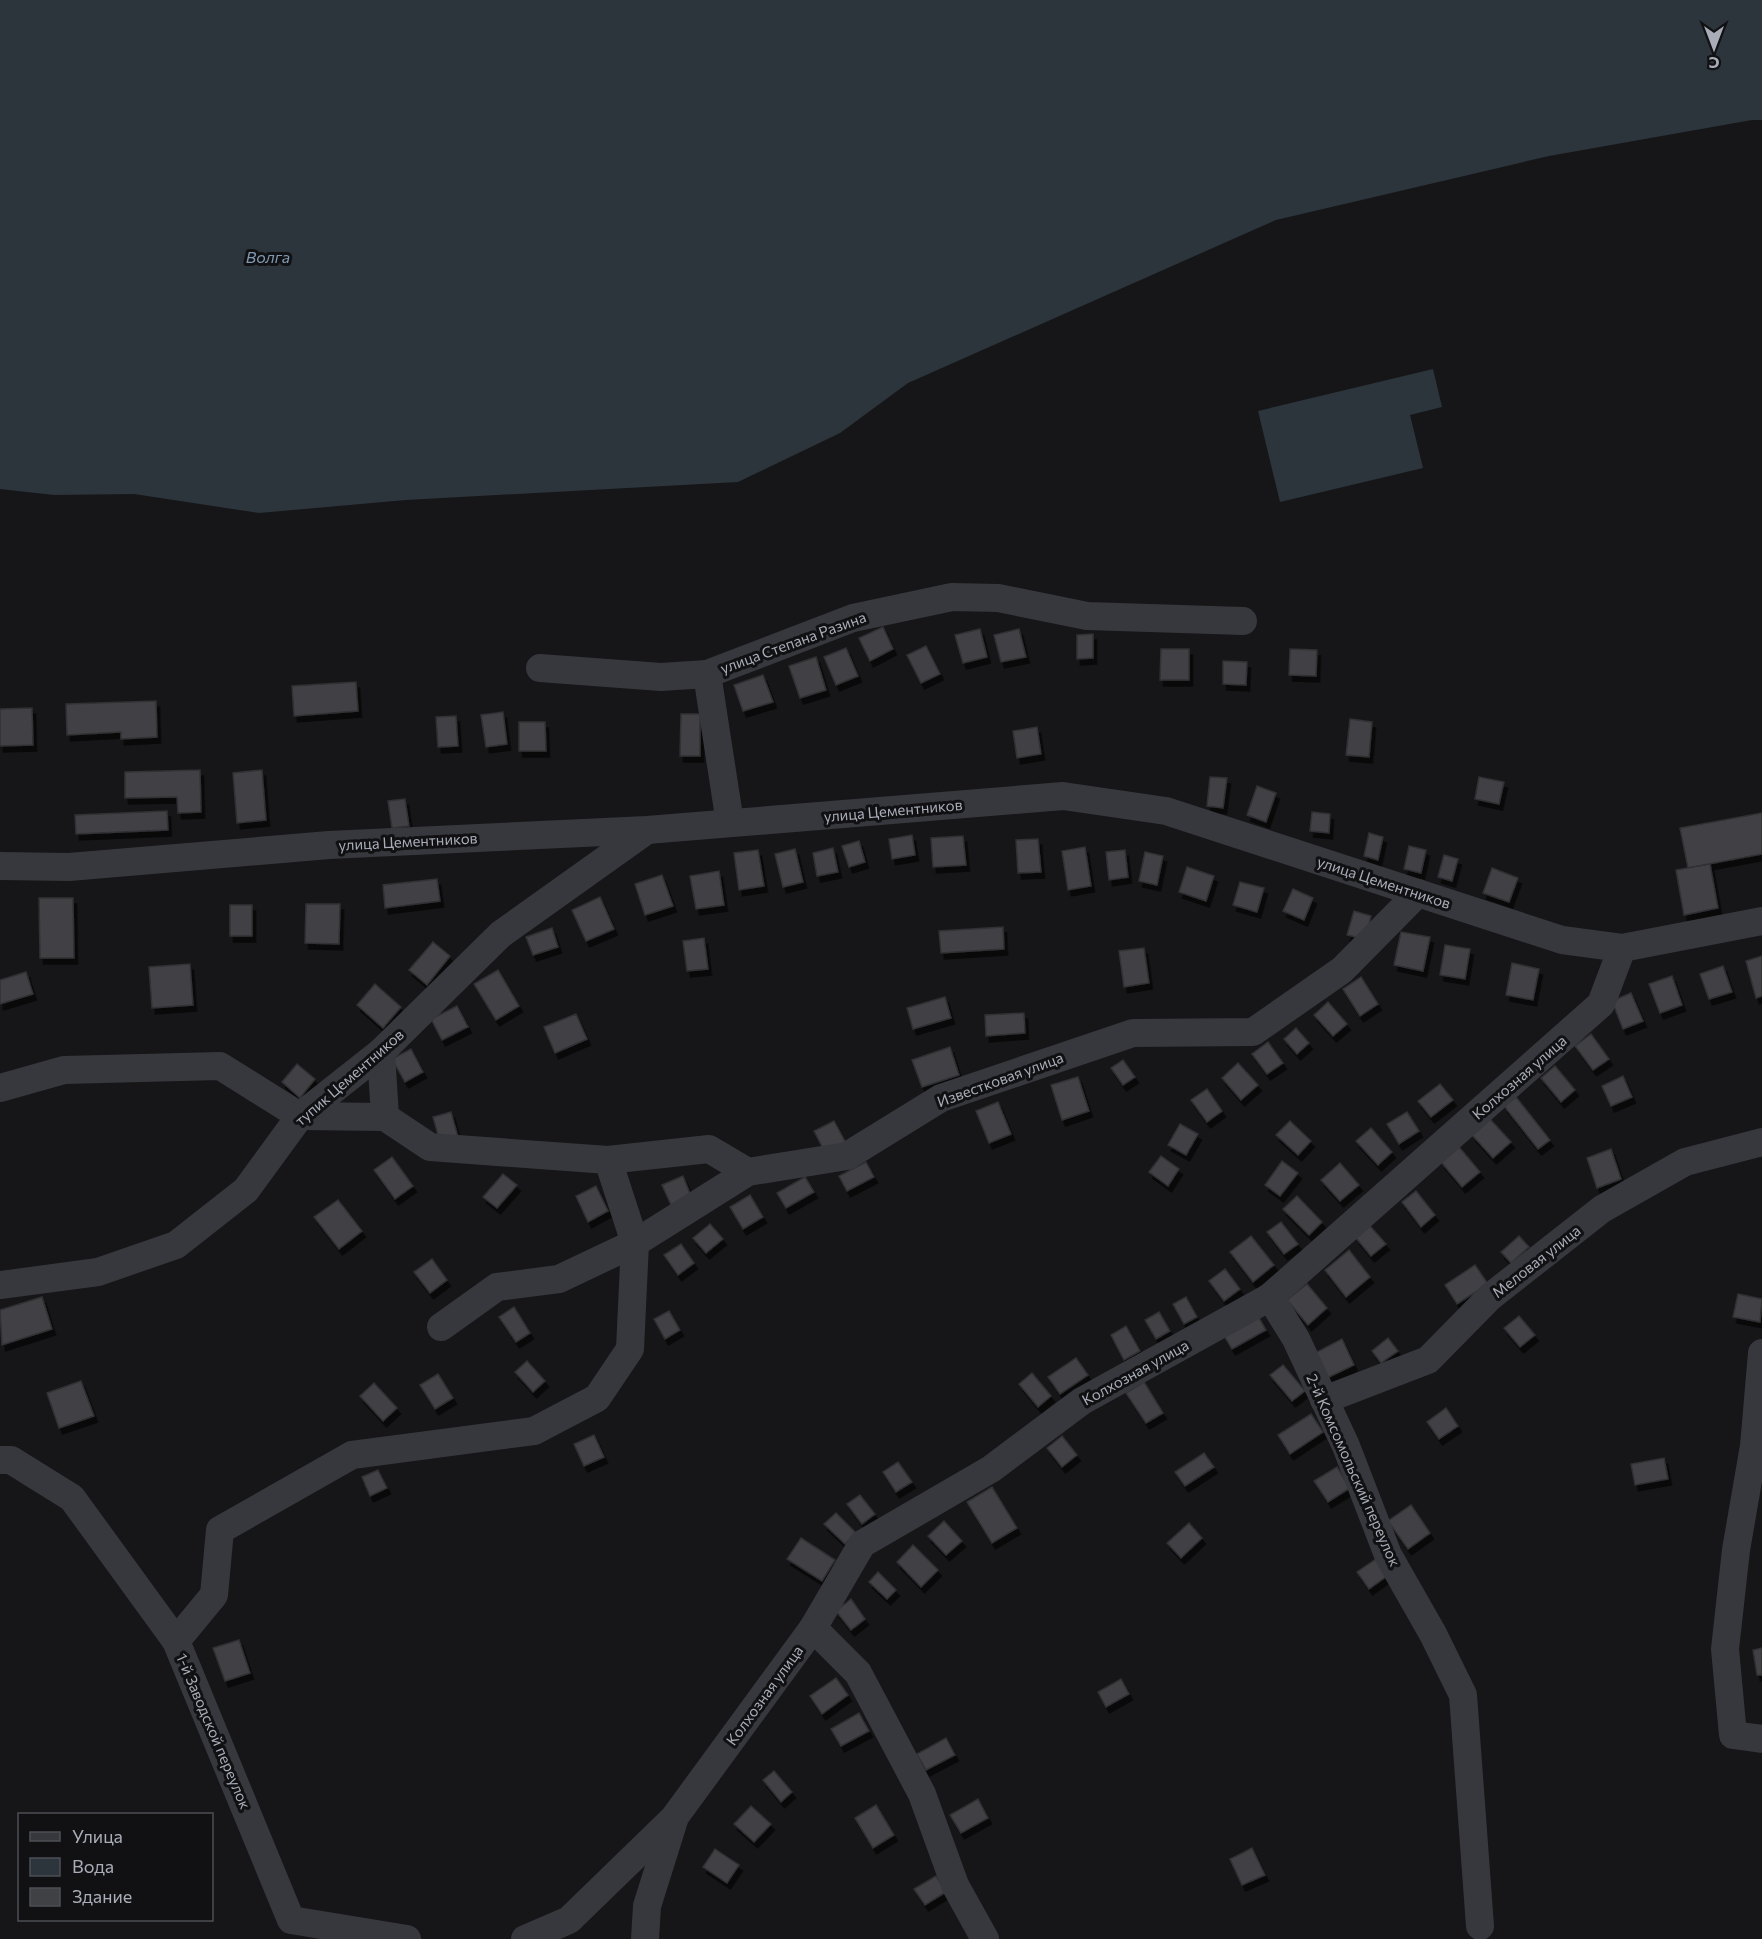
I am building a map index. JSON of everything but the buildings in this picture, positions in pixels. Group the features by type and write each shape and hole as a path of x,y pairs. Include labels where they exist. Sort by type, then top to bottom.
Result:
{"street":[{"name":"улица Степана Разина","path":"730,823 707,674 853,618 952,597 999,598 1087,616 1243,621"},
{"path":"540,668 661,677 707,674"},
{"name":"улица Цементников","path":"0,866 69,867 329,845 647,830 1063,796 1166,811 1562,940 1622,948 1762,921"},
{"name":"тупик Цементников","path":"0,1285 98,1272 176,1245 246,1190 300,1116 381,1052 501,934 647,830"},
{"name":"Известковая улица","path":"441,1327 497,1287 560,1279 635,1243 748,1172 847,1156 941,1098 1133,1033 1253,1032 1342,969 1418,893"},
{"name":"Колхозная улица","path":"674,1818 813,1628 862,1544 991,1469 1082,1401 1270,1297 1600,1004 1622,948"},
{"path":"381,1052 385,1117"},
{"path":"0,1088 64,1070 220,1066 300,1116 385,1117 430,1147 608,1160 709,1149 748,1172"},
{"name":"Меловая улица","path":"1324,1401 1428,1360 1490,1297 1602,1209 1685,1162 1762,1142"},
{"path":"176,1641 214,1595 220,1530 352,1455 534,1431 597,1398 630,1349 635,1243 608,1160"},
{"name":"2-й Комсомольский переулок","path":"1270,1297 1296,1339 1346,1446 1388,1555 1433,1634 1463,1695 1480,1926"},
{"path":"1762,1353 1754,1446 1736,1550 1725,1649 1733,1735 1762,1739"},
{"name":"1-й Заводской переулок","path":"0,1461 11,1460 72,1498 176,1641 201,1696 291,1920 407,1939"},
{"path":"813,1628 858,1672 922,1794 955,1885 985,1939"},
{"path":"525,1939 569,1920 674,1818"},
{"path":"645,1939 647,1906 674,1818"}],"water":[{"name":"Волга","path":"0,0 1762,0 1762,120 1549,156 1276,220 908,383 840,433 738,482 406,500 259,513 134,494 54,495 0,489"},
{"path":"1433,369 1442,407 1410,415 1423,468 1280,502 1258,411"}]}
